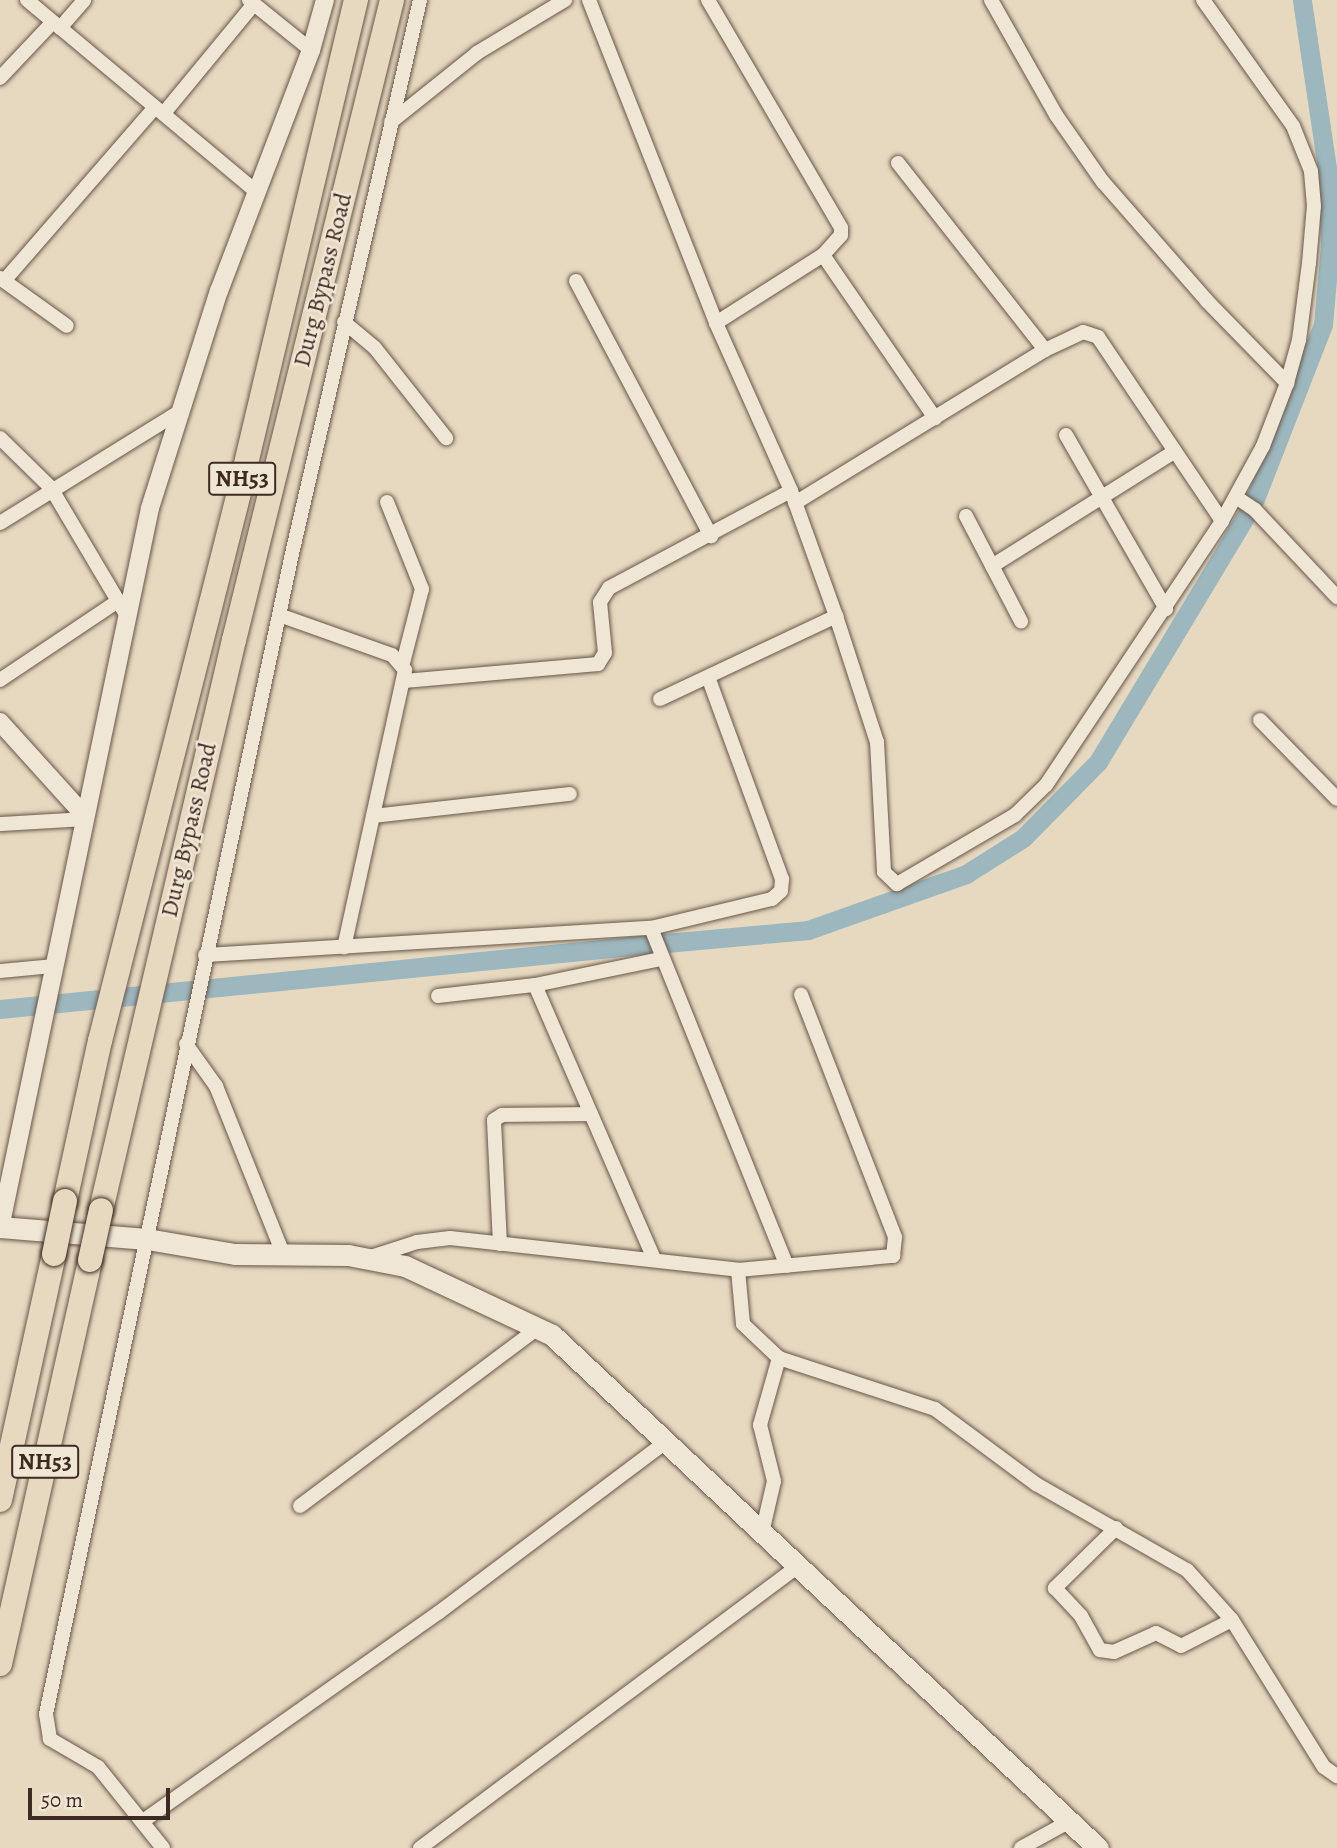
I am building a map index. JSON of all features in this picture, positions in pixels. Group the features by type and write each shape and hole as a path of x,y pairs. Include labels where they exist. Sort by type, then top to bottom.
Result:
{"highway":[{"name":"Durg Bypass Road","path":"0,1500 100,1041 240,489 356,0"},
{"name":"Durg Bypass Road","path":"0,1664 160,951 392,0"}],"main road":[{"path":"0,1228 147,1239 191,1250 366,1259 405,1266 551,1335 1098,1848"}],"street":[{"path":"27,0 257,192"},
{"path":"0,78 84,0"},
{"path":"0,1228 122,608 150,508 182,410 257,192 311,50 324,0"},
{"path":"163,1848 98,1767 50,1739 46,1714 279,614 420,0"},
{"path":"391,122 477,53 565,0"},
{"path":"589,0 716,323 793,497 836,616 877,742 884,872 897,884 1029,803 1166,609 1222,521 1263,446 1287,383 1299,340 1309,263 1311,171 1293,126 1203,0"},
{"path":"708,0 839,218 841,235 823,256 716,323"},
{"path":"991,0 1056,115 1103,182 1207,301 1287,383"},
{"path":"67,326 2,279 159,110 252,2 311,50"},
{"path":"898,163 1045,350"},
{"path":"823,256 935,418"},
{"path":"576,281 711,536"},
{"path":"344,322 375,348 446,438"},
{"path":"404,681 598,664 605,653 603,594 711,536 793,497 935,418 1076,333 1098,337 1222,521"},
{"path":"0,523 51,488 182,410"},
{"path":"1066,435 1166,609"},
{"path":"0,438 51,488 122,608"},
{"path":"992,566 1175,451"},
{"path":"1236,497 1255,510 1337,597"},
{"path":"344,947 404,681 403,663 422,589 387,502"},
{"path":"966,516 1021,621"},
{"path":"0,680 122,608"},
{"path":"279,614 392,655 403,663"},
{"path":"660,699 709,679 836,616"},
{"path":"205,955 651,928 772,900 782,886 709,679"},
{"path":"1260,720 1337,799"},
{"path":"0,722 83,817"},
{"path":"373,816 570,794"},
{"path":"0,824 83,817"},
{"path":"651,928 661,959 787,1266"},
{"path":"438,996 535,985 661,959"},
{"path":"0,971 53,966"},
{"path":"535,985 654,1259"},
{"path":"366,1259 434,1238 654,1259 738,1270 887,1259 897,1245 801,995"},
{"path":"186,1044 216,1086 284,1256"},
{"path":"500,1244 494,1120 502,1115 591,1114"},
{"path":"738,1270 743,1324 779,1358 935,1409 1036,1484 1187,1570 1232,1620 1324,1767 1337,1776"},
{"path":"300,1506 537,1329"},
{"path":"762,1533 774,1481 760,1424 779,1358"},
{"path":"143,1821 438,1613 666,1443"},
{"path":"1116,1528 1055,1588 1081,1616 1100,1650 1114,1652 1156,1633 1181,1646 1232,1620"},
{"path":"420,1848 798,1566"},
{"path":"1021,1848 1070,1821"}],"waterway":[{"path":"1255,499 1323,325 1330,245 1327,168 1302,0"},
{"path":"666,943 808,930 966,874 1023,838 1098,762 1247,514"},
{"path":"0,1009 651,944"}]}
